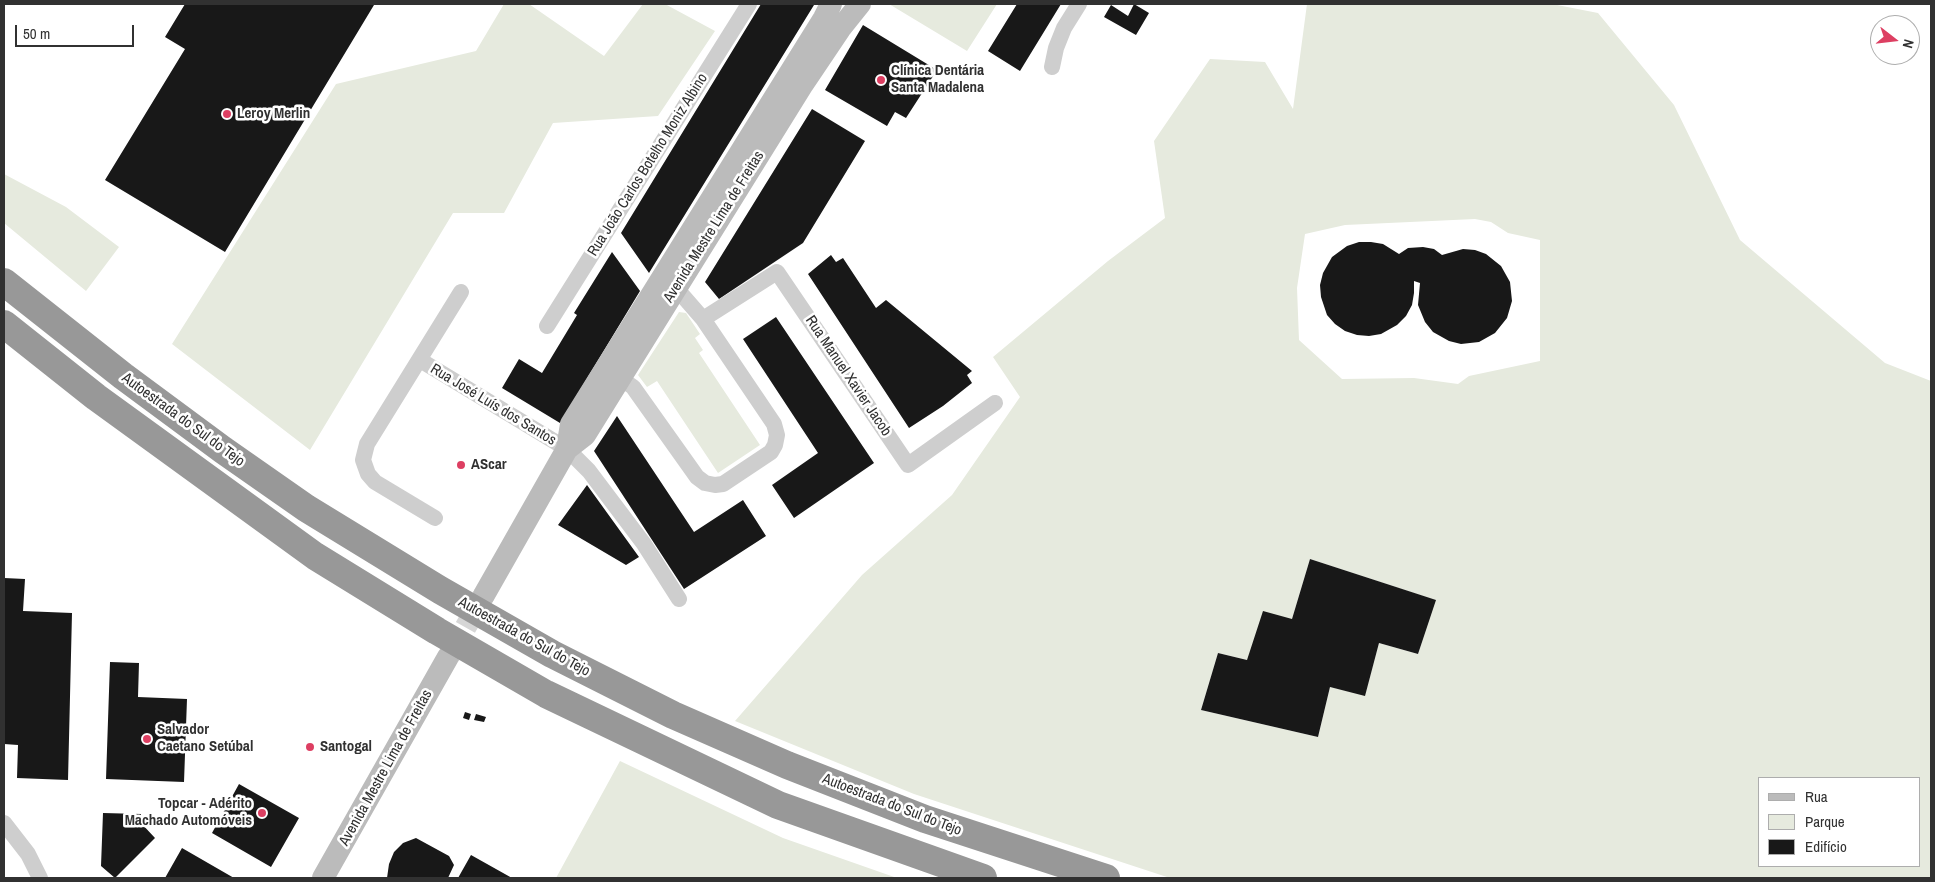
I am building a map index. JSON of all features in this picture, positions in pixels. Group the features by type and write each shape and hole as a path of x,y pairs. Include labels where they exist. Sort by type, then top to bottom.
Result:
{"highway":[{"name":"Autoestrada do Sul do Tejo","path":"4,282 131,382 222,450 306,508 440,590 545,650 680,718 796,769 925,819 1106,878"},
{"path":"4,324 96,397 314,556 437,631 546,694 778,805 983,878"}],"main road":[{"name":"Avenida Mestre Lima de Freitas","path":"484,595 567,449 571,424 831,4"},
{"name":"Avenida Mestre Lima de Freitas","path":"567,449 585,435 803,84 840,29 860,4"},
{"name":"Avenida Mestre Lima de Freitas","path":"323,878 448,657"}],"street":[{"name":"Rua João Carlos Botelho Moniz Albino","path":"547,326 749,4"},
{"path":"1052,67 1056,48 1064,28 1079,4"},
{"name":"Rua Manuel Xavier Jacob","path":"703,320 777,272 908,465 995,403"},
{"path":"620,378 633,387 697,477 705,483 723,484 771,452 776,445 777,435 774,424 703,320 676,288"},
{"name":"Rua José Luís dos Santos","path":"435,518 375,482 368,474 363,460 367,444 461,292"},
{"name":"Rua José Luís dos Santos","path":"420,360 567,449 589,471 644,544 679,599"},
{"path":"4,823 25,849 40,878"}],"green space":[{"path":"504,4 529,4 604,56 643,4 665,4 715,31 658,116 553,123 504,213 453,213 310,450 172,344 336,84 476,51"},
{"path":"889,4 997,4 967,51"},
{"path":"1307,4 1552,4 1598,13 1674,105 1740,240 1885,363 1931,381 1931,878 1170,878 914,794 735,721 862,575 952,495 1020,397 993,357 1108,261 1165,218 1154,141 1210,59 1265,62 1293,109","holes":["1475,219 1491,222 1508,233 1540,240 1540,361 1469,376 1458,384 1414,378 1342,379 1299,340 1297,288 1305,234 1345,225","1310,559 1435,600 1418,654 1379,643 1365,695 1330,687 1318,737 1201,710 1218,653 1247,660 1292,619"]},
{"path":"4,174 66,207 119,247 86,291 4,223"},
{"path":"679,312 686,313 700,334 695,338 703,350 699,353 760,445 718,473 657,381 647,387 638,375"},
{"path":"620,761 783,838 897,878 556,878"}],"building":[{"name":"Leroy Merlin","path":"185,4 374,5 225,252 105,180 185,49 165,37"},
{"path":"761,4 814,5 649,273 621,233"},
{"path":"1017,4 1061,4 1020,71 988,51"},
{"path":"1134,4 1149,13 1136,35 1104,17 1111,5 1128,16"},
{"name":"Clínica Dentária Santa Madalena","path":"863,25 937,70 906,118 895,112 887,126 825,90"},
{"path":"812,109 865,141 803,243 719,299 705,282"},
{"path":"1359,242 1383,244 1399,254 1408,248 1423,247 1434,249 1442,255 1463,249 1475,250 1486,254 1501,266 1510,282 1512,301 1507,318 1495,333 1479,342 1461,344 1449,341 1433,332 1425,322 1418,305 1420,283 1414,281 1412,305 1406,316 1397,325 1381,334 1369,336 1345,331 1327,315 1321,297 1320,285 1323,273 1332,257 1347,246"},
{"path":"612,252 640,291 560,423 502,388 519,359 542,373 577,315 574,313"},
{"path":"831,255 836,262 843,258 876,308 886,300 972,371 967,375 972,383 943,406 909,428 808,274"},
{"path":"776,317 874,463 794,518 772,485 818,453 743,339"},
{"path":"617,416 694,532 743,500 766,536 684,589 594,451"},
{"path":"587,485 639,557 626,565 558,525"},
{"path":"1310,559 1436,600 1418,654 1379,643 1365,696 1330,687 1318,737 1201,710 1218,653 1247,660 1263,611 1292,619"},
{"path":"4,578 25,579 23,611 72,613 68,780 17,778 18,745 4,744"},
{"name":"Salvador Caetano Setúbal","path":"110,662 139,663 138,697 187,699 184,782 106,779"},
{"path":"465,712 471,714 469,720 463,718"},
{"path":"476,714 486,717 484,722 474,720"},
{"path":"239,784 299,818 271,867 212,833"},
{"path":"103,813 141,814 141,823 155,838 115,878 101,866"},
{"path":"416,838 449,856 454,865 448,878 387,878 389,864 394,852 403,843"},
{"path":"182,848 234,878 165,878"},
{"path":"471,855 512,878 458,878"}],"tunnel":[{"path":"449,656 484,595"}],"place":[{"name":"Clínica Dentária Santa Madalena","path":"881,80"},
{"name":"Leroy Merlin","path":"227,114"},
{"name":"AScar","path":"461,465"},
{"name":"Salvador Caetano Setúbal","path":"147,739"},
{"name":"Santogal","path":"310,747"},
{"name":"Topcar - Adérito Machado Automóveis","path":"262,813"}]}
